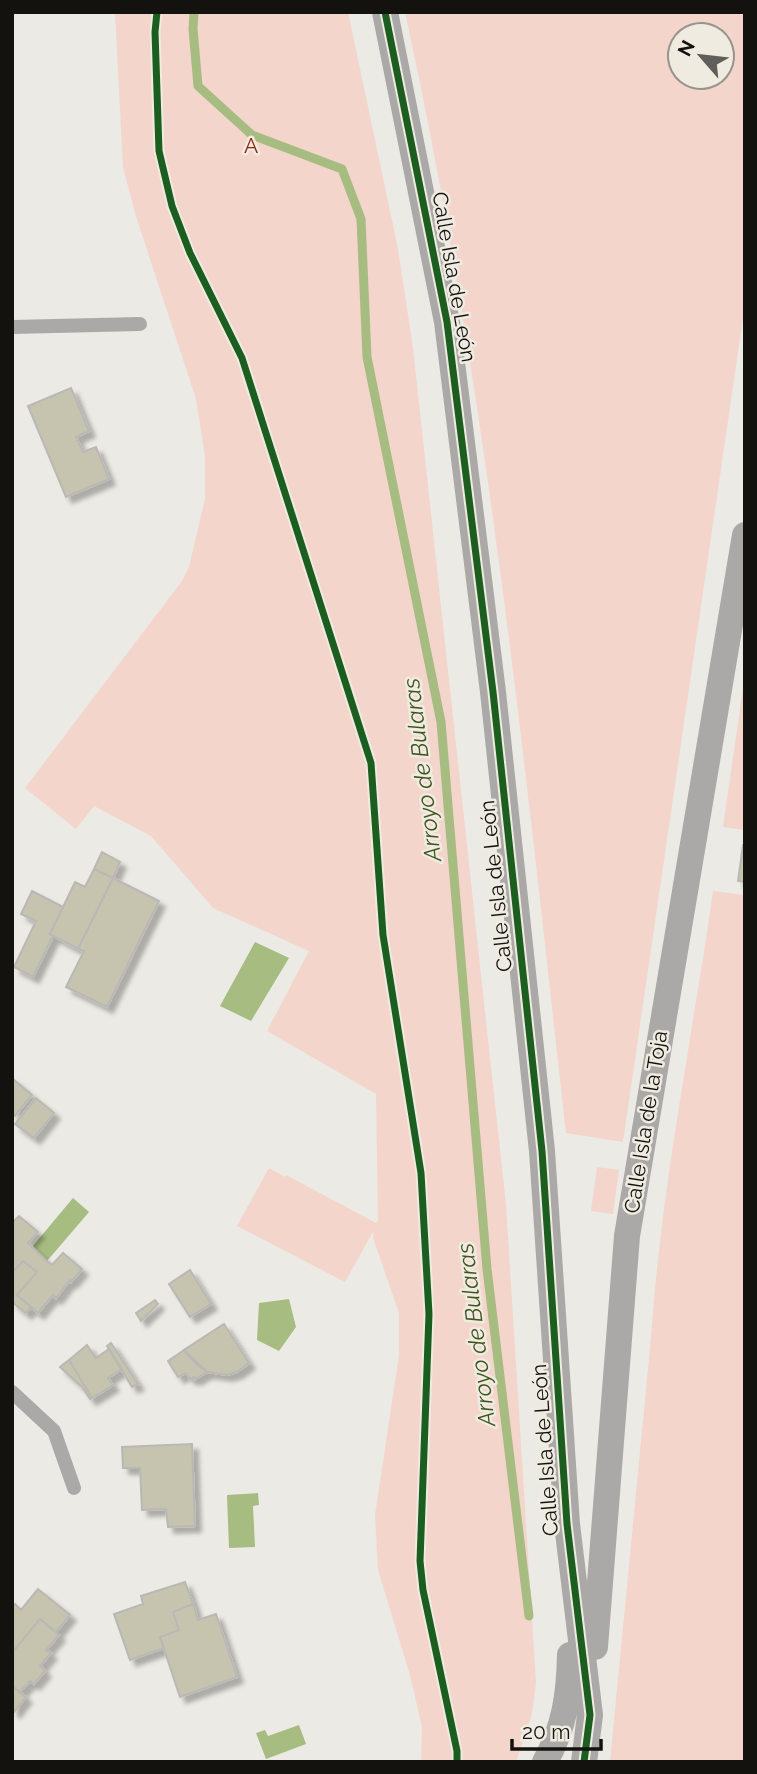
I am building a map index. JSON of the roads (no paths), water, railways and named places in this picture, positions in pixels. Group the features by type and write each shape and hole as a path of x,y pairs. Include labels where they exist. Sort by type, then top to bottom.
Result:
{"street":[{"name":"Calle Isla de León","path":"385,12 447,323 493,692 542,1151 566,1510 590,1715 584,1762"},
{"name":"Calle Isla de la Toja","path":"590,1715 628,1236 745,534"},
{"name":"Calle Isla de León","path":"545,1762 554,1745 568,1702 573,1583"}],"lane":[{"path":"12,327 140,324"},
{"path":"12,1392 54,1431 74,1488"}],"waterway":[{"name":"Arroyo de Bularas","path":"194,12 198,86 252,135 342,169 361,219 367,357 441,722 487,1269 529,1616"}],"park label":[{"name":"A","path":"251,146"}]}
